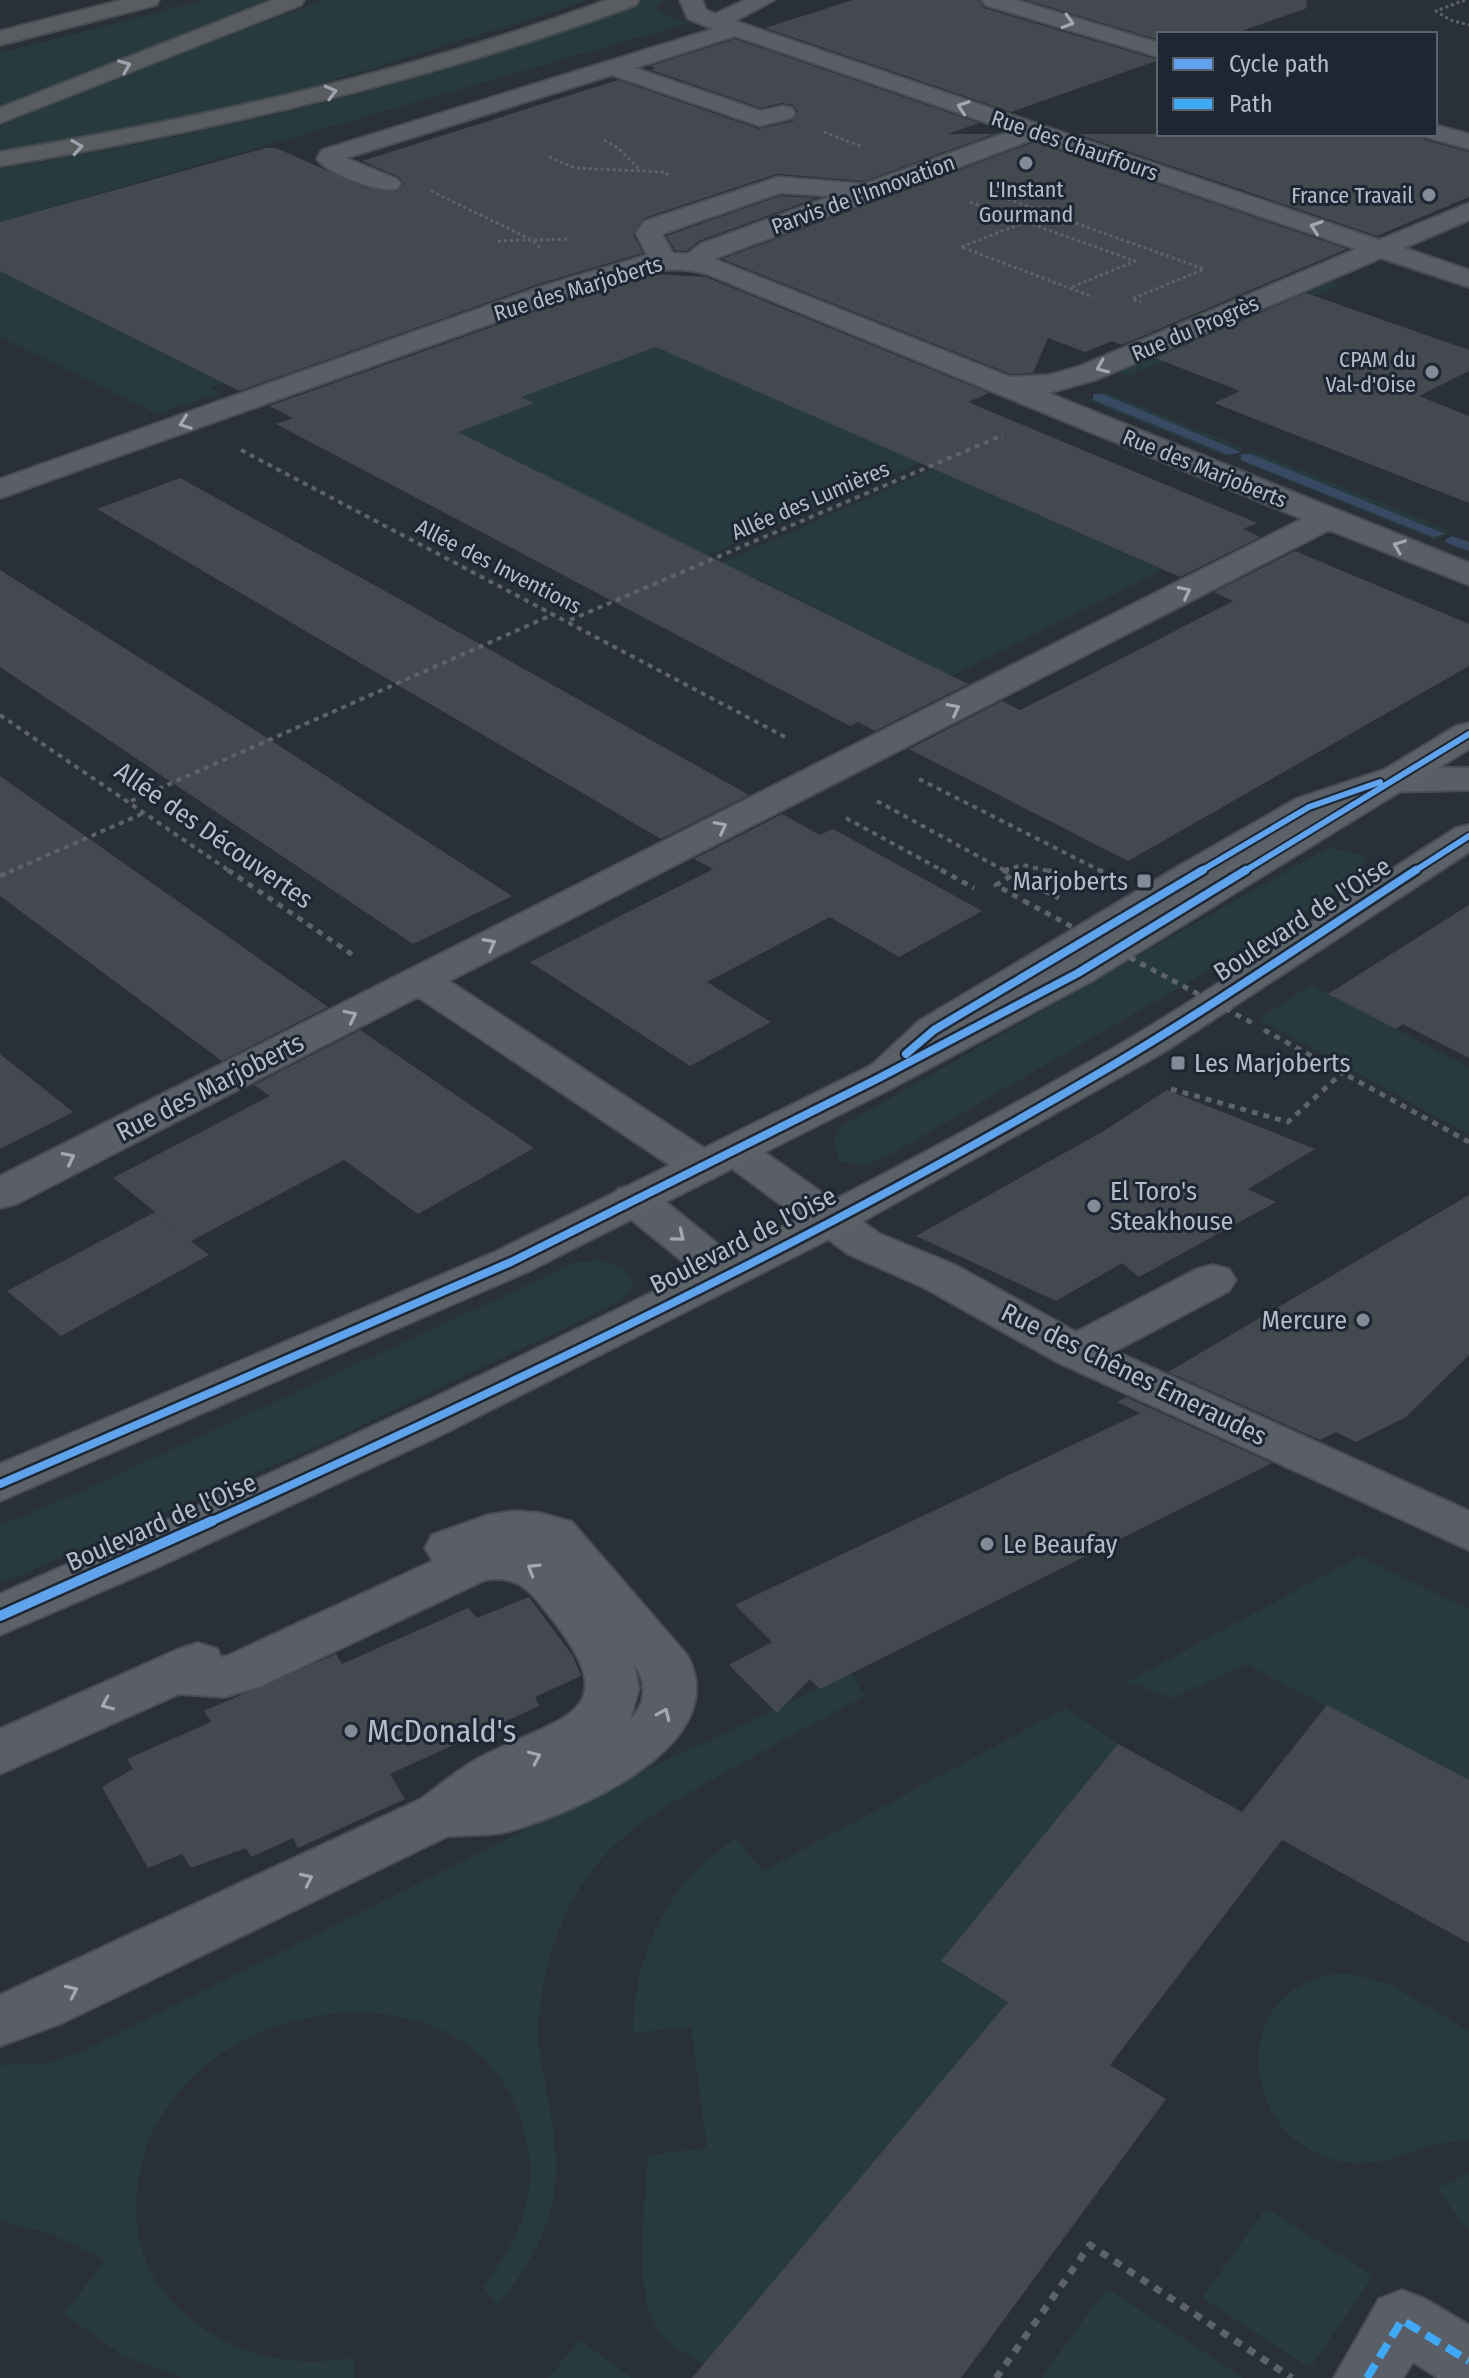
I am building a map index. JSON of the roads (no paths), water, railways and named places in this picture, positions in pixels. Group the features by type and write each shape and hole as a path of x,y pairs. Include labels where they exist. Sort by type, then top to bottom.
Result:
{"highway":[{"path":"0,38 148,0"},
{"path":"0,116 293,0"},
{"path":"0,159 127,139 312,98 456,58 628,0"}],"main road":[{"path":"0,1484 511,1262 879,1078 1078,973 1469,734"},
{"name":"Boulevard de l'Oise","path":"0,1616 254,1503 609,1332 831,1218 1105,1070 1469,836"}],"street":[{"name":"Rue des Chauffours","path":"691,0 696,14 725,26 1469,279"},
{"path":"388,184 329,159 331,155 611,67 725,26 763,0"},
{"path":"993,0 1157,49"},
{"path":"611,67 760,119 783,113"},
{"name":"Parvis de l'Innovation","path":"679,260 1033,131"},
{"path":"1437,133 1469,142"},
{"path":"679,260 650,230 778,185 871,192"},
{"path":"1388,251 1469,211"},
{"path":"1388,251 1469,223"},
{"name":"Rue du Progrès","path":"1005,386 1051,384 1080,376 1388,251"},
{"name":"Rue des Marjoberts","path":"0,489 553,292 679,260 1005,386 1469,575"},
{"name":"Rue des Marjoberts","path":"0,1194 1328,518"},
{"path":"1399,778 1468,775"},
{"path":"413,985 717,1158"},
{"name":"Boulevard de l'Oise","path":"717,1158 831,1218"},
{"name":"Boulevard de l'Oise","path":"634,1199 724,1272"},
{"name":"Rue des Chênes Emeraudes","path":"831,1218 864,1244 939,1276 1076,1352 1469,1532"},
{"path":"1076,1352 1213,1280"},
{"path":"0,1753 475,1536 512,1528 540,1530 554,1535 668,1669 672,1692 667,1715 655,1732 607,1763 550,1793 506,1810 441,1815"},
{"path":"173,1674 224,1677 240,1673 469,1566 508,1560 536,1567 598,1640 613,1681 618,1745 607,1763"},
{"path":"0,2021 41,2005 441,1815 485,1780 578,1738 603,1720 612,1699 613,1681"},
{"path":"1367,2378 1402,2320 1469,2361"}],"waterway":[{"path":"1098,397 1234,452"},
{"path":"1246,457 1438,534"},
{"path":"1452,540 1469,547"}],"place":[{"name":"L'Instant Gourmand","path":"1026,163"},
{"name":"France Travail","path":"1429,195"},
{"name":"CPAM du Val-d'Oise","path":"1432,372"},
{"name":"Marjoberts","path":"1144,881"},
{"name":"Les Marjoberts","path":"1178,1063"},
{"name":"El Toro's Steakhouse","path":"1094,1206"},
{"name":"Mercure","path":"1363,1320"},
{"name":"Le Beaufay","path":"987,1544"},
{"name":"McDonald's","path":"351,1731"}]}
